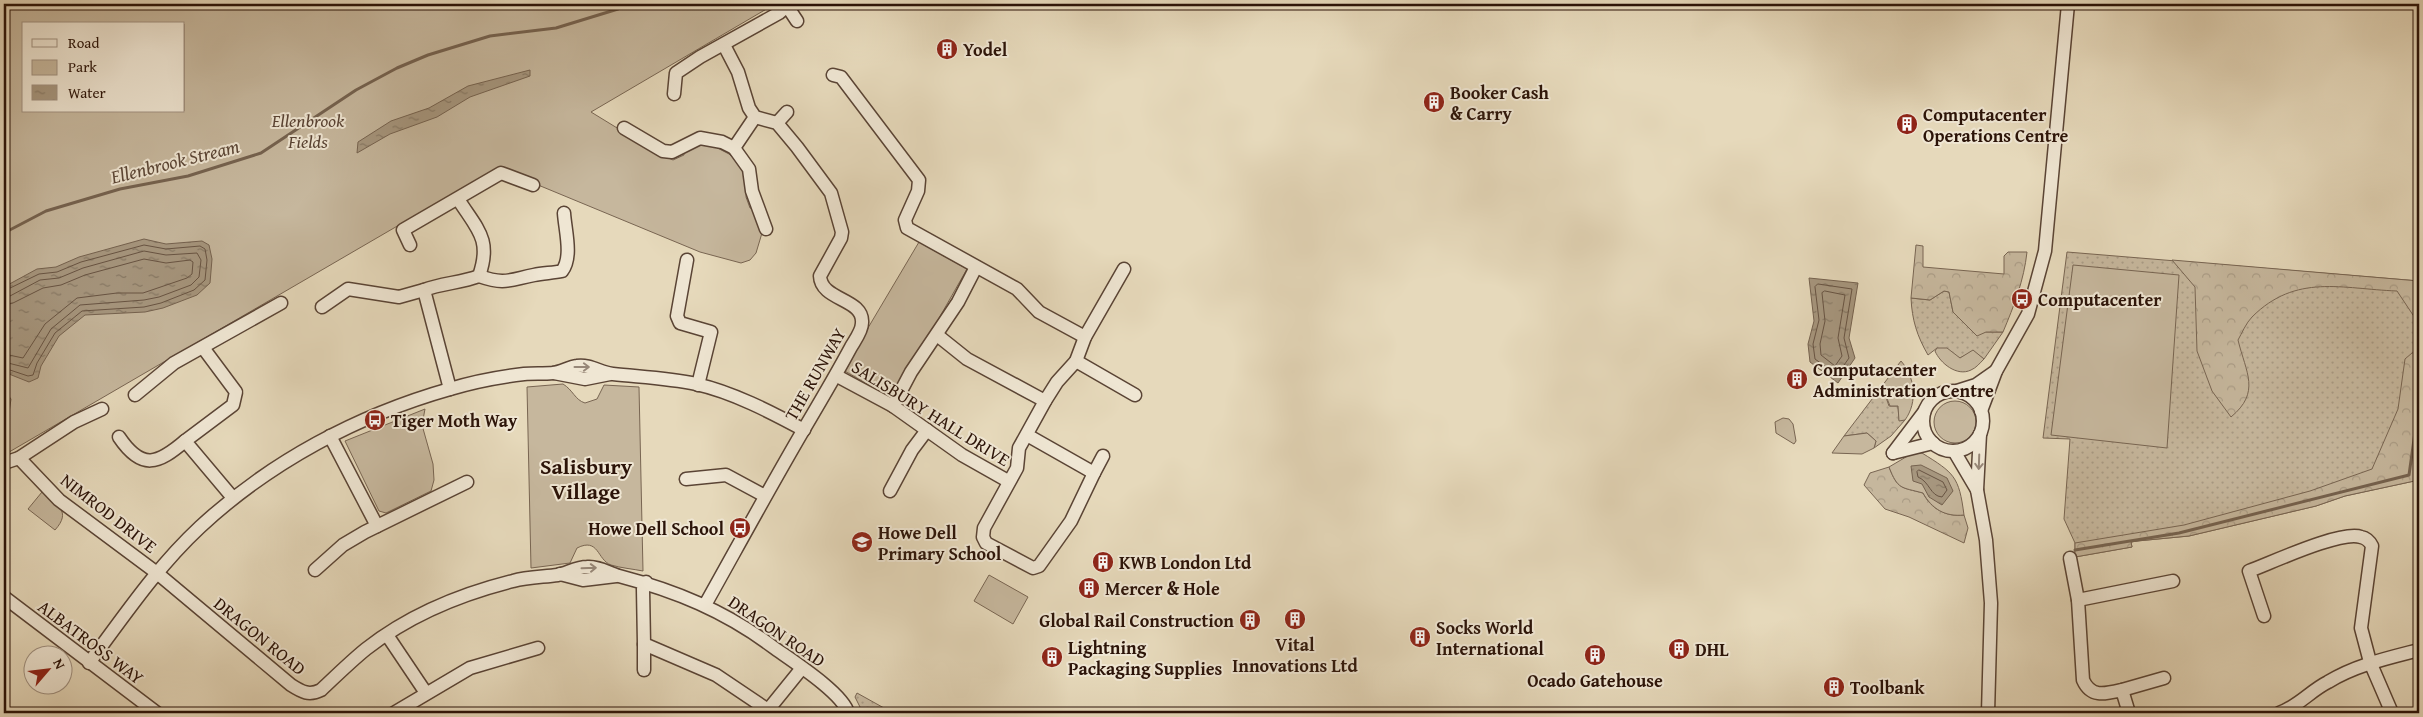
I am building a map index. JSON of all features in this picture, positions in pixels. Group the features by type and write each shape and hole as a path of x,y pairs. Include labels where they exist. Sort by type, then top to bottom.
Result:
{"street":[{"path":"1981,411 1996,371 2028,314 2045,251 2068,4"},
{"path":"674,94 676,73 700,57 779,13 787,6 797,21"},
{"path":"724,45 738,72 749,108 755,117 778,123 787,112"},
{"path":"834,76 841,77 920,180 918,192 905,220 907,228 1017,289 1039,312 1085,337"},
{"path":"734,148 755,117"},
{"name":"THE RUNWAY","path":"705,605 765,496 836,376 862,326 862,316 857,309 822,286 820,276 841,238 842,232 831,193 778,123"},
{"path":"624,128 662,151 672,152 700,138 722,142 734,148 749,169 752,191 766,229"},
{"path":"410,245 404,230 501,173 532,185"},
{"path":"458,199 479,231 486,250 479,276"},
{"path":"322,307 348,289 353,288 393,297 424,290 440,284 463,282 479,276 494,281 510,282 535,275 562,271 566,265 567,256 564,213"},
{"path":"687,260 677,316 680,323 712,332 698,385"},
{"path":"893,406 911,372 958,302 976,267"},
{"path":"1103,456 1060,539 1039,566 1033,568 986,543 984,528 1008,481 1017,468 1019,448 1044,400 1076,361 1085,337 1124,268"},
{"path":"424,290 450,389"},
{"path":"135,395 174,364 204,349 236,327 281,303"},
{"path":"936,335 967,359 1044,400"},
{"path":"119,437 128,450 139,459 155,462 169,455 232,406 236,400 236,392 204,349"},
{"path":"1076,361 1135,395"},
{"path":"89,663 157,573 199,528 233,498 274,469 330,436 382,412 450,389 515,376 554,373 577,366 589,366 610,374 698,385 771,412 804,430"},
{"path":"1933,443 1893,453 1934,397 1940,393 1976,385 1996,371"},
{"name":"SALISBURY HALL DRIVE","path":"836,376 893,406 962,455 1008,481"},
{"path":"1957,390 1973,398 1981,411 1983,421 1980,434 1977,490 1986,540 1991,602 1988,713"},
{"path":"4,463 19,458 74,422 102,409"},
{"path":"1924,412 1923,427 1933,443 1948,450 1964,449 1973,443 1980,434"},
{"path":"890,491 912,450 927,430"},
{"path":"1027,434 1094,473"},
{"path":"330,436 377,526"},
{"path":"185,441 233,498"},
{"path":"1954,451 1977,490"},
{"name":"NIMROD DRIVE","path":"19,458 59,500 157,573"},
{"path":"686,479 726,475 765,496"},
{"path":"315,570 342,545 467,482"},
{"path":"2264,616 2249,572 2343,536 2360,536 2369,541 2372,546 2361,628 2370,662 2392,713"},
{"path":"2070,558 2078,600 2082,680 2087,689 2096,694 2122,690 2164,678"},
{"name":"DRAGON ROAD","path":"157,573 291,685 302,692 312,694 321,690 366,649 417,617 463,596 514,580 560,574 586,567 599,568 617,576 646,582 705,605 756,634 830,689 847,709 848,713"},
{"path":"2078,600 2173,581"},
{"path":"644,670 644,588 646,582"},
{"name":"ALBATROSS WAY","path":"4,597 157,713"},
{"path":"388,635 426,693"},
{"path":"644,644 716,675 767,712 802,668"},
{"path":"394,713 470,668 538,648"},
{"path":"2279,713 2294,710 2326,682 2370,662 2419,650"},
{"path":"2122,690 2129,713"}],"green space":[{"name":"Ellenbrook Fields","path":"4,4 775,4 591,112 658,153 673,160 684,155 684,150 704,141 729,154 739,164 747,178 746,197 750,208 754,209 762,233 756,253 750,260 741,263 700,252 497,168 4,455"},
{"path":"919,242 967,269 893,399 843,370"},
{"path":"1916,245 1923,246 1923,267 2004,274 2004,256 2008,252 2027,252 2024,273 2018,293 2003,332 1986,332 1977,336 1953,312 1949,292 1944,291 1930,300 1911,298"},
{"path":"2067,252 2419,281 2419,480 2345,496 2316,506 2189,536 2131,542 2132,547 2075,557 2075,543 2064,519 2070,439 2043,438"},
{"path":"2172,260 2419,281 2419,324 2397,291 2320,287 2285,294 2269,303 2252,317 2238,340 2247,372 2249,390 2240,408 2231,417 2212,391 2197,351 2195,287"},
{"path":"2073,265 2179,275 2167,448 2051,435"},
{"path":"1944,291 1949,292 1953,312 1986,332 2003,332 1984,359 1973,351 1960,358 1937,348 1928,355 1916,328 1911,298 1930,300"},
{"path":"1937,348 1947,348 1960,358 1973,350 1984,359 1973,369 1960,372 1950,368 1937,356 1935,351"},
{"path":"2419,352 2419,480 2345,496 2316,506 2189,536 2131,542 2132,547 2075,557 2075,543 2184,525 2310,491 2372,469 2398,409 2405,359 2412,353"},
{"path":"1901,361 1906,367 1912,382 1913,398 1905,420 1899,421 1898,406 1890,406 1882,386"},
{"path":"563,384 579,400 585,403 597,399 604,385 639,387 643,571 611,565 590,545 577,548 570,563 531,568 527,387"},
{"path":"1882,386 1889,406 1898,406 1899,420 1905,420 1891,436 1874,448 1876,441 1867,433 1844,436"},
{"path":"1955,401 1970,407 1976,422 1970,437 1955,443 1940,437 1934,422 1940,407"},
{"path":"425,409 422,425 433,464 434,480 431,491 386,513 379,511 345,441"},
{"path":"1783,418 1789,419 1793,424 1796,441 1794,444 1776,433 1775,422"},
{"path":"1867,433 1876,441 1874,448 1862,454 1832,453 1844,436"},
{"path":"1922,453 1948,471 1953,477 1960,492 1964,515 1951,515 1940,511 1935,508 1923,493 1905,488 1895,480 1889,467 1911,454"},
{"path":"1889,467 1898,484 1910,490 1923,493 1935,508 1951,515 1964,515 1968,528 1964,543 1909,517 1885,509 1864,485 1870,473"},
{"path":"42,492 61,509 62,518 55,530 28,509"},
{"path":"989,575 1028,597 1013,624 974,601"},
{"path":"857,693 893,713 863,713 855,697"}],"water":[{"path":"530,70 530,76 470,97 437,117 390,134 357,153 358,142 391,121 429,108 468,86"},
{"path":"144,239 166,244 202,241 209,245 212,259 210,283 197,295 163,308 145,312 85,315 59,336 41,366 38,378 29,382 4,372 4,287 37,269 56,267 79,257"},
{"path":"1809,278 1858,283 1849,338 1855,358 1838,383 1810,362 1808,344 1814,321"},
{"path":"4,390 11,399 9,413 4,417"},
{"path":"1921,465 1947,478 1953,491 1942,505 1929,497 1922,484 1913,481 1911,466"}],"waterway":[{"name":"Ellenbrook Stream","path":"4,233 46,211 120,189 188,176 261,153 356,90 397,68 428,55 490,36 556,28 618,9 626,4"},
{"path":"2075,550 2179,533 2409,475 2419,404"}],"place":[{"name":"Yodel","path":"947,49"},
{"name":"Booker Cash & Carry","path":"1434,102"},
{"name":"Computacenter Operations Centre","path":"1907,124"},
{"name":"Computacenter","path":"2022,299"},
{"name":"Computacenter Administration Centre","path":"1797,379"},
{"name":"Tiger Moth Way","path":"375,420"},
{"name":"Howe Dell School","path":"740,528"},
{"name":"Howe Dell Primary School","path":"862,542"},
{"name":"KWB London Ltd","path":"1103,562"},
{"name":"Mercer & Hole","path":"1089,588"},
{"name":"Vital Innovations Ltd","path":"1295,619"},
{"name":"Global Rail Construction","path":"1250,620"},
{"name":"Socks World International","path":"1420,637"},
{"name":"DHL","path":"1679,649"},
{"name":"Ocado Gatehouse","path":"1595,655"},
{"name":"Lightning Packaging Supplies","path":"1052,657"},
{"name":"Toolbank","path":"1834,687"}],"district":[{"name":"Salisbury Village","path":"586,478"}]}
